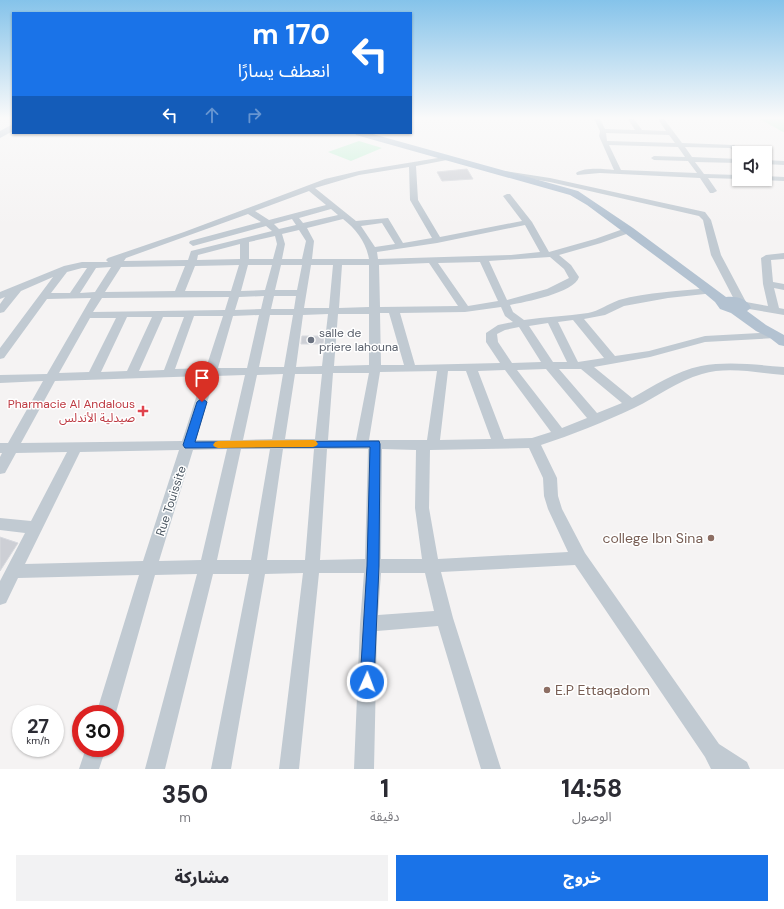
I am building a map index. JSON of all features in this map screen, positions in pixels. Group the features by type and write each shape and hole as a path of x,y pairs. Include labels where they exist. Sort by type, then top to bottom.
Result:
{"main road":[{"path":"439,155 574,194 591,203 706,287 736,304 760,328 779,339"}],"street":[{"path":"611,155 617,169"},
{"path":"651,155 660,168"},
{"path":"687,155 713,191"},
{"path":"723,155 732,166"},
{"path":"0,469 6,448 52,376 86,315 121,260 341,177 450,158"},
{"path":"654,158 732,161"},
{"path":"671,159 684,175"},
{"path":"772,162 784,163"},
{"path":"412,164 414,200 437,240"},
{"path":"617,169 684,175 732,176"},
{"path":"580,172 617,169 679,169"},
{"path":"499,172 550,180 702,214 707,220 716,255 736,304 779,311"},
{"path":"772,178 784,179"},
{"path":"310,188 356,224 372,250 374,262 373,311 375,370 369,444 373,566 369,624 364,769"},
{"path":"86,315 465,309 503,303 552,290 573,280 574,277 572,272 564,263 549,254 528,222 507,196"},
{"path":"194,253 277,232 333,206"},
{"path":"155,769 207,567 265,312 278,262 281,241 277,232 249,211"},
{"path":"193,243 268,224 344,216"},
{"path":"356,224 385,220 400,245"},
{"path":"221,769 258,566 310,241 308,235 298,222"},
{"path":"372,250 437,240 528,222"},
{"path":"0,296 73,266 121,260 191,263 374,262 483,259 549,254 598,241 629,230"},
{"path":"179,294 194,253 193,243 187,234"},
{"name":"Rue Touissite","path":"109,705 149,568 235,294 244,262 245,241"},
{"path":"779,311 768,284 766,258 784,256"},
{"path":"483,259 503,303 510,314 522,324 549,365 595,419"},
{"path":"432,261 465,309"},
{"path":"289,769 312,566 321,444 338,262"},
{"path":"73,295 96,264"},
{"path":"0,356 43,296 64,270"},
{"path":"768,284 784,287"},
{"path":"560,434 509,367 492,342 491,334 502,327 551,319 577,318 601,313 621,303 706,287"},
{"path":"0,310 17,288"},
{"path":"43,296 301,293"},
{"path":"394,311 411,369"},
{"path":"93,376 123,314"},
{"path":"131,375 158,314"},
{"path":"168,374 190,314"},
{"path":"577,318 613,361"},
{"path":"551,319 579,365 631,404"},
{"path":"0,379 52,376 211,372 328,371 579,365 613,361 650,354 695,340 779,339"},
{"path":"6,448 236,444 428,445 533,443 560,434 631,404 669,382 707,368 740,367 784,371"},
{"path":"443,368 428,445 422,508 431,566 444,618 491,769"},
{"path":"471,368 499,443"},
{"path":"533,443 550,478 551,496 555,509 578,558 712,750 722,769"},
{"path":"2,590 76,447"},
{"path":"0,524 35,528"},
{"path":"13,571 258,566 431,566 578,558"},
{"path":"369,624 444,618"},
{"path":"712,750 740,769"},
{"path":"89,769 93,757"}],"green space":[{"path":"335,155 366,155 351,161"}],"building":[{"path":"467,169 473,179 442,181 437,172"},
{"name":"salle de priere lahouna","path":"302,336 324,336 323,344 301,344"},
{"path":"0,537 18,543 0,571"}],"slow traffic":[{"path":"218,445 313,444"}],"place":[{"name":"salle de priere lahouna","path":"311,340"},
{"name":"Pharmacie Al Andalous صيدلية الأندلس","path":"143,411"},
{"name":"college Ibn Sina","path":"711,538"},
{"name":"E.P Ettaqadom","path":"547,690"}],"route":[{"path":"202,402 188,445 375,444 373,566 367,682"}]}
